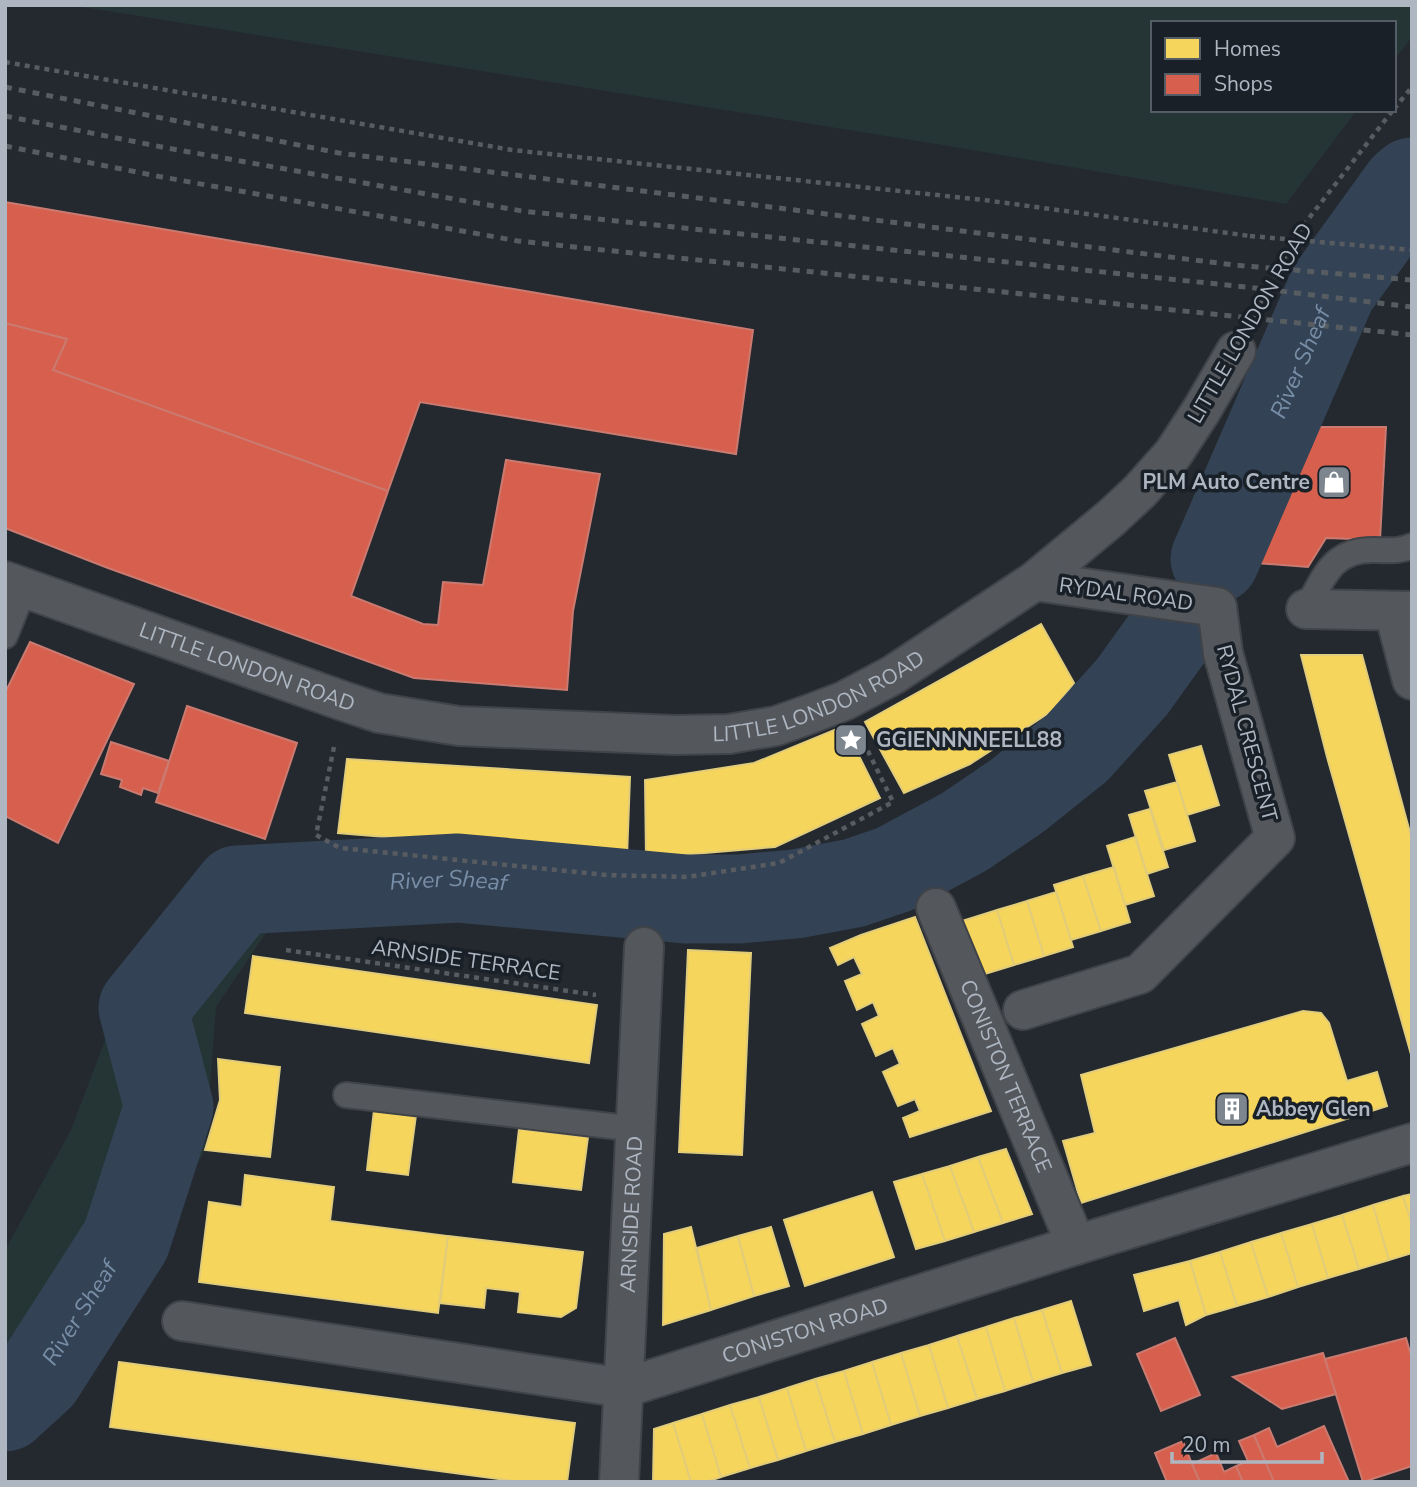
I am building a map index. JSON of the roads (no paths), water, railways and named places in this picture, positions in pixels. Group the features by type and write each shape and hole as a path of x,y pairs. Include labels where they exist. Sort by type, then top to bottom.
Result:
{"street":[{"name":"LITTLE LONDON ROAD","path":"15,585 343,701 379,713 419,721 458,726 676,735 729,734 776,726 844,701 893,675 1035,581 1111,518 1156,474 1173,454 1236,351"},
{"name":"RYDAL ROAD","path":"1035,581 1217,607"},
{"name":"RYDAL CRESCENT","path":"1023,1010 1140,974 1275,838 1223,653 1217,607"},
{"path":"1306,609 1403,611 1412,681"},
{"name":"CONISTON TERRACE","path":"936,908 1076,1245"},
{"name":"ARNSIDE ROAD","path":"620,1482 644,947"},
{"name":"CONISTON ROAD","path":"182,1321 624,1388 1076,1245 1412,1143"}],"lane":[{"path":"1306,609 1329,567 1342,556 1363,550 1402,551 1412,546"},
{"path":"5,636 15,585"},
{"path":"346,1094 636,1129"}],"water":[{"path":"1412,143 1412,236 1342,229 1381,173"}],"waterway":[{"name":"River Sheaf","path":"1215,559 1332,289 1412,182"},
{"name":"River Sheaf","path":"5,1407 39,1376 126,1240 169,1107 143,1008 238,890 458,878 686,899 739,899 795,894 854,883 895,869 964,832 1017,796 1077,748 1132,687 1168,637"}],"railway":[{"path":"5,87 339,153 1234,265 1412,280"},
{"path":"5,116 167,148 522,211 1412,307"},
{"path":"5,146 518,241 1412,335"}],"place":[{"name":"PLM Auto Centre","path":"1334,482"},
{"name":"GGIENNNNEELL88","path":"851,740"},
{"name":"Abbey Glen","path":"1232,1109"}]}
